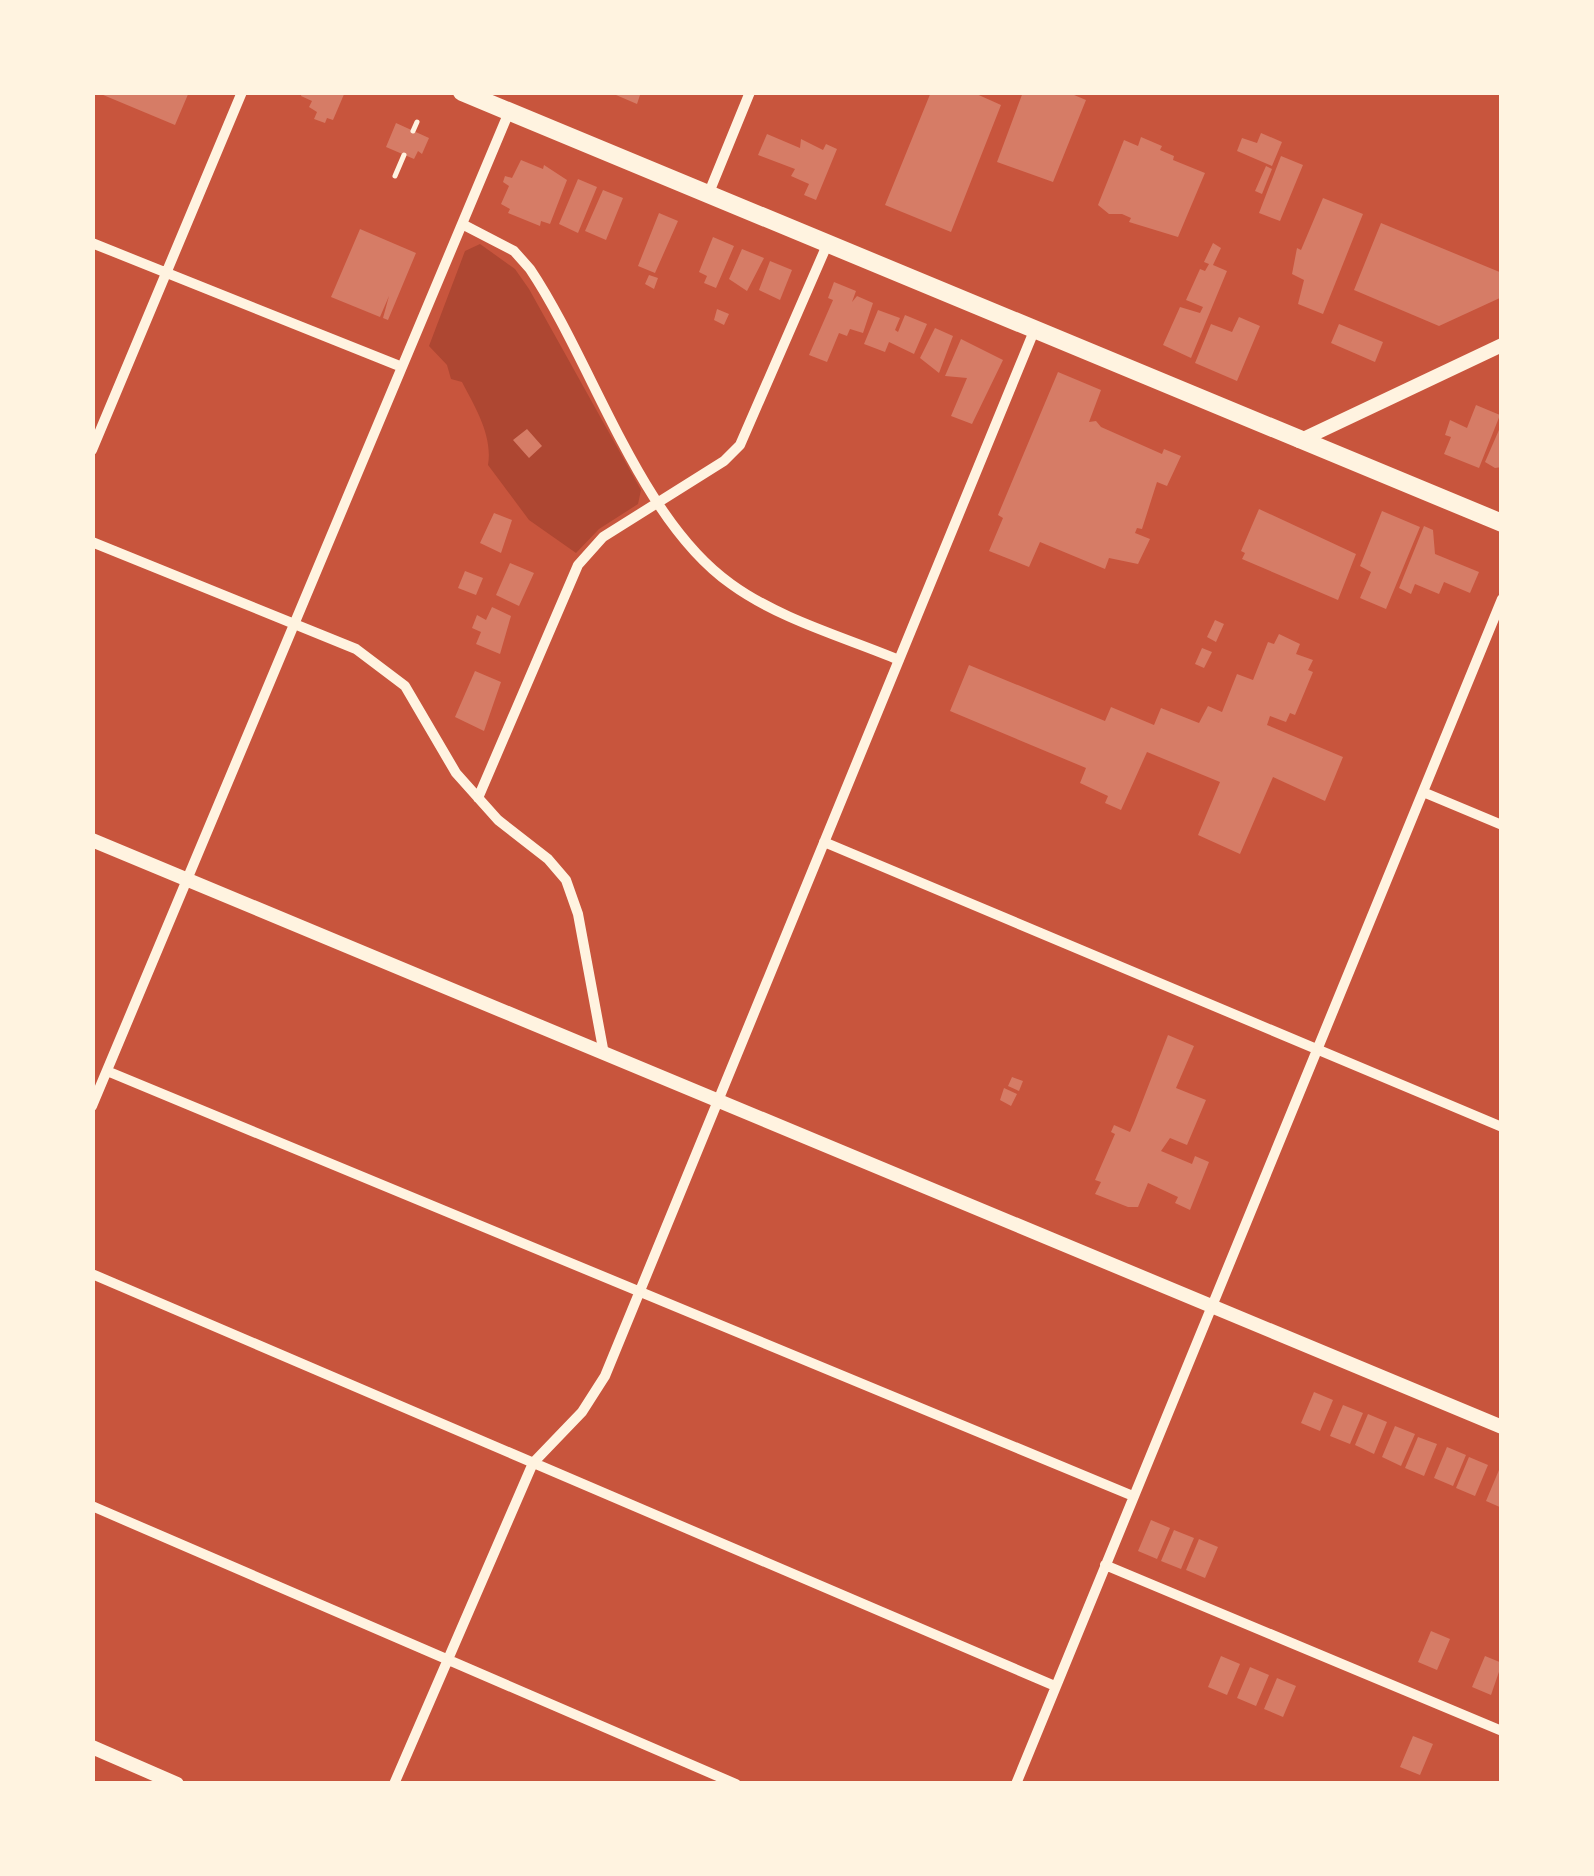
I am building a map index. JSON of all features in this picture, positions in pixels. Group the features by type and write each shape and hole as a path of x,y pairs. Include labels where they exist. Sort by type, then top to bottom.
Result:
{"main road":[{"path":"462,92 1502,523"}],"street":[{"path":"92,450 242,92"},
{"path":"708,195 750,92"},
{"path":"92,1106 508,112"},
{"path":"462,224 514,251 530,269 657,499 698,556 746,594 899,660"},
{"path":"92,243 402,367"},
{"path":"478,798 578,565 604,537 657,499 724,461 740,446 827,245"},
{"path":"394,1784 532,1463 599,1388 1034,331"},
{"path":"1299,441 1502,346"},
{"path":"92,542 372,657 396,678 456,773 515,835 554,864 566,880 578,914 604,1054"},
{"path":"1016,1784 1502,598"},
{"path":"1423,792 1502,825"},
{"path":"92,840 1502,1427"},
{"path":"824,842 1502,1127"},
{"path":"107,1071 1133,1496"},
{"path":"92,1274 1055,1686"},
{"path":"92,1506 736,1784"},
{"path":"1105,1565 1502,1731"},
{"path":"92,1747 177,1784"}],"lane":[{"path":"414,131 417,122"},
{"path":"396,176 404,155"}],"shaded area":[{"path":"480,244 515,269 529,289 641,490 638,504 599,529 576,553 529,520 488,465 485,433 472,401 462,382 451,379 447,365 429,346 465,251"}],"building":[{"path":"96,92 189,92 175,125"},
{"path":"302,92 345,92 333,120 327,118 325,123 314,119 317,112 309,107 312,101 301,96"},
{"path":"609,92 641,92 637,104"},
{"path":"931,92 972,92 1001,105 951,232 885,205"},
{"path":"1023,92 1067,92 1086,100 1053,182 997,162"},
{"path":"396,123 429,138 422,154 418,151 414,159 386,147"},
{"path":"1261,133 1282,142 1272,166 1237,151 1242,138 1257,143"},
{"path":"767,134 800,148 801,139 823,150 826,144 837,149 816,200 804,195 809,184 791,176 795,169 758,155"},
{"path":"1141,137 1162,146 1160,150 1174,156 1173,160 1205,173 1178,237 1129,222 1131,218 1122,214 1109,214 1098,205 1124,140 1138,146"},
{"path":"1281,156 1303,165 1280,221 1259,213"},
{"path":"521,160 543,169 544,165 567,180 550,224 541,221 540,226 508,213 510,209 501,204 509,186 503,182 505,176 512,178"},
{"path":"1266,166 1272,169 1262,194 1255,191"},
{"path":"578,179 597,187 578,233 559,224"},
{"path":"603,190 623,198 606,240 585,231"},
{"path":"1323,198 1363,214 1323,314 1298,304 1304,280 1292,274 1297,248 1301,250"},
{"path":"659,213 678,221 655,273 638,266"},
{"path":"1381,223 1502,273 1502,297 1439,326 1354,290"},
{"path":"360,229 416,253 388,320 383,318 389,296 380,317 331,297"},
{"path":"713,237 734,246 716,288 704,283 707,276 699,272"},
{"path":"1213,243 1221,248 1213,265 1227,271 1191,358 1163,345 1180,307 1200,313 1203,307 1186,300 1200,269 1205,271 1209,264 1204,262"},
{"path":"742,249 764,258 747,291 729,279"},
{"path":"770,261 792,270 780,300 759,290"},
{"path":"649,275 658,278 654,289 645,284"},
{"path":"834,282 856,291 852,302 857,296 873,303 863,333 850,329 847,336 839,333 827,362 809,355 833,300 828,298"},
{"path":"717,309 729,314 724,325 714,320"},
{"path":"878,310 900,318 895,330 898,332 905,315 927,324 914,354 889,342 885,352 864,344"},
{"path":"1239,317 1260,326 1237,381 1195,363 1211,324 1232,332"},
{"path":"1339,324 1383,342 1375,362 1331,343"},
{"path":"935,328 953,336 939,373 920,358"},
{"path":"961,339 1003,360 972,424 951,416 967,378 945,376"},
{"path":"1058,372 1101,390 1089,422 1096,421 1101,427 1162,454 1164,449 1181,456 1167,486 1157,482 1142,529 1137,528 1135,533 1150,539 1138,564 1109,558 1105,569 1040,542 1029,567 989,551 1003,518 998,515"},
{"path":"1476,405 1500,415 1479,468 1444,454 1451,437 1445,435 1450,420 1467,428"},
{"path":"1502,423 1502,467 1495,468 1485,462"},
{"path":"527,429 542,446 529,458 513,440"},
{"path":"1259,509 1356,554 1338,600 1242,559 1245,553 1241,551"},
{"path":"1382,511 1420,527 1386,609 1360,598 1371,572 1360,566"},
{"path":"494,513 512,520 501,553 480,543"},
{"path":"1424,526 1433,530 1435,554 1479,572 1470,593 1444,582 1439,594 1415,584 1411,594 1399,588"},
{"path":"510,563 534,573 519,606 496,595"},
{"path":"465,571 483,578 476,595 458,588"},
{"path":"492,607 511,616 500,654 476,644 481,632 472,628 477,615 486,620"},
{"path":"1215,620 1224,624 1216,642 1207,637"},
{"path":"1279,634 1300,644 1296,654 1313,660 1308,670 1313,672 1295,715 1290,713 1286,722 1270,716 1267,725 1343,757 1325,801 1273,777 1240,854 1198,835 1220,782 1147,752 1121,810 1105,803 1108,796 1080,783 1086,768 950,711 969,665 1105,721 1111,707 1154,725 1161,708 1199,723 1208,706 1222,712 1237,674 1253,680 1268,642 1274,644"},
{"path":"1202,648 1212,652 1204,668 1195,664"},
{"path":"475,671 501,682 484,731 455,717"},
{"path":"1168,1035 1194,1046 1176,1088 1206,1100 1187,1145 1170,1138 1161,1151 1192,1164 1195,1156 1209,1162 1190,1210 1175,1203 1178,1197 1148,1183 1138,1207 1128,1207 1095,1194 1101,1182 1095,1180 1115,1134 1111,1132 1114,1125 1130,1132"},
{"path":"1012,1077 1023,1081 1019,1091 1008,1086"},
{"path":"1004,1088 1017,1094 1011,1106 1000,1100"},
{"path":"1314,1392 1333,1400 1320,1431 1301,1423"},
{"path":"1343,1405 1363,1413 1350,1444 1330,1436"},
{"path":"1368,1414 1387,1422 1374,1454 1355,1445"},
{"path":"1395,1426 1415,1434 1401,1466 1382,1457"},
{"path":"1418,1437 1437,1444 1424,1476 1405,1468"},
{"path":"1447,1447 1466,1455 1453,1486 1434,1478"},
{"path":"1469,1457 1488,1465 1475,1496 1456,1488"},
{"path":"1499,1470 1502,1471 1502,1508 1486,1501"},
{"path":"1151,1520 1170,1528 1157,1559 1138,1551"},
{"path":"1174,1530 1194,1538 1181,1569 1161,1561"},
{"path":"1199,1539 1218,1547 1205,1578 1186,1570"},
{"path":"1431,1631 1450,1639 1437,1670 1418,1662"},
{"path":"1221,1656 1240,1664 1227,1695 1208,1687"},
{"path":"1485,1656 1502,1663 1491,1695 1472,1687"},
{"path":"1250,1667 1269,1675 1256,1706 1237,1698"},
{"path":"1277,1678 1296,1686 1283,1717 1264,1709"},
{"path":"1413,1736 1433,1744 1420,1775 1400,1767"}]}
